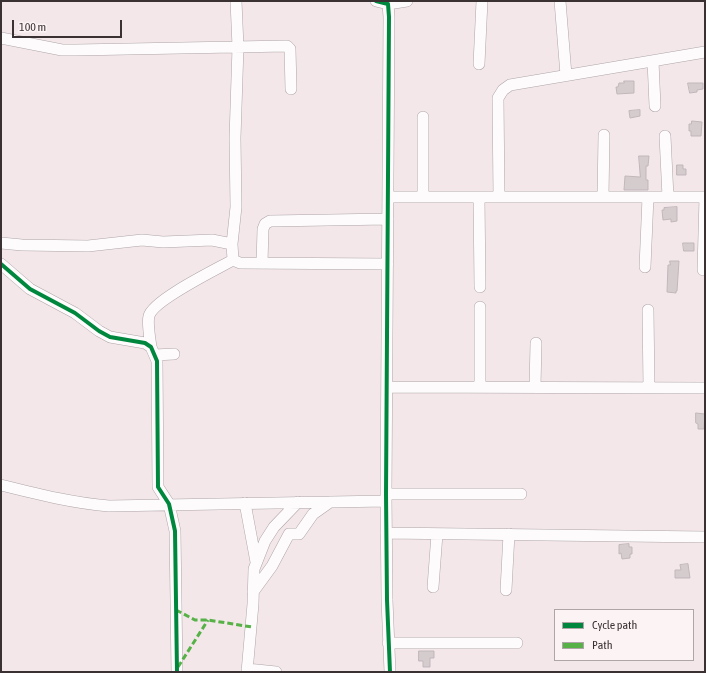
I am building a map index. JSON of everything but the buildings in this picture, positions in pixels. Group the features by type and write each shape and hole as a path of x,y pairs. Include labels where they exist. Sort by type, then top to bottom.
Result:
{"street":[{"path":"233,260 232,244 236,207 235,138 238,46 236,1"},
{"path":"376,1 388,4 407,1"},
{"path":"479,64 482,1"},
{"path":"560,1 566,75"},
{"path":"388,4 386,533 390,672"},
{"path":"1,38 62,50 287,46 290,49 291,89"},
{"path":"498,197 498,98 502,90 510,85 705,52"},
{"path":"653,61 655,106"},
{"path":"423,117 423,197"},
{"path":"603,197 604,136"},
{"path":"665,136 668,197"},
{"path":"388,197 705,197 703,270"},
{"path":"479,197 480,287"},
{"path":"645,267 648,197"},
{"path":"262,263 263,229 265,224 270,222 388,219"},
{"path":"1,243 22,245 88,246 142,240 163,242 212,240 232,244"},
{"path":"233,260 240,263 388,264"},
{"path":"177,672 175,531 169,504 158,487 157,481 157,361 153,351 148,317 152,310 183,287 233,260"},
{"path":"1,264 30,289 75,313 98,331 110,337 145,343 153,351 174,354"},
{"path":"480,307 480,388"},
{"path":"648,310 649,388"},
{"path":"535,388 536,343"},
{"path":"387,387 705,388"},
{"path":"1,485 86,504 110,506 330,502 386,497 521,494"},
{"path":"276,672 247,671 253,612 254,570 265,541 274,527 298,502"},
{"path":"253,592 272,566 289,534 299,534 313,514 330,502"},
{"path":"244,503 256,562"},
{"path":"386,533 705,538"},
{"path":"433,587 437,534"},
{"path":"506,590 509,534"},
{"path":"388,643 517,643"}],"marked path":[{"path":"176,610 195,620 208,620 252,627"},
{"path":"178,667 208,620"}],"cycle path":[{"path":"376,1 388,4 389,17 386,494 387,600 390,672"},
{"path":"1,264 30,289 75,313 99,331 110,337 145,343 151,347 157,361 158,487 169,504 175,531 177,672"}]}
